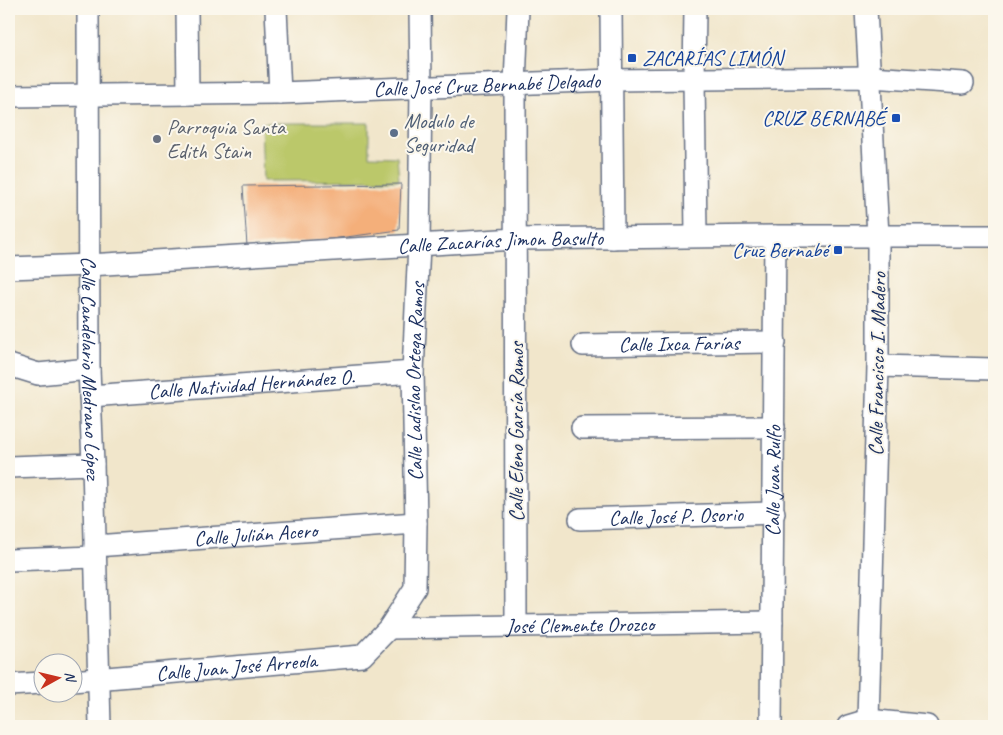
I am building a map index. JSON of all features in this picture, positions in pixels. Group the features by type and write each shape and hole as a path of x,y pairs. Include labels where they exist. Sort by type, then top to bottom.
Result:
{"street":[{"name":"Calle Candelario Medrano López","path":"88,9 89,369 100,726"},
{"path":"188,9 188,94"},
{"path":"276,9 280,93"},
{"name":"Calle Ladislao Ortega Ramos","path":"389,628 415,588 416,523 413,372 419,245 420,9"},
{"name":"Calle Eleno García Ramos","path":"516,625 515,85 518,9"},
{"path":"611,9 613,238"},
{"path":"695,9 696,236"},
{"name":"Calle Francisco I. Madero","path":"866,9 878,236 876,722"},
{"name":"Calle José Cruz Bernabé Delgado","path":"9,96 280,93 611,80 870,77 963,83"},
{"name":"Calle Zacarías Jimon Basulto","path":"9,268 89,265 516,239 696,236 994,236"},
{"name":"Calle Juan Rulfo","path":"771,726 775,236"},
{"name":"Calle Ixca Farías","path":"583,344 775,342"},
{"path":"9,365 38,374 89,369"},
{"path":"878,366 994,369"},
{"name":"Calle Natividad Hernández O.","path":"90,396 413,372"},
{"path":"582,428 774,427"},
{"path":"9,467 93,464"},
{"name":"Calle José P. Osorio","path":"580,519 774,513"},
{"name":"Calle Julián Acero","path":"9,560 416,523"},
{"name":"José Clemente Orozco","path":"389,628 772,622"},
{"name":"Calle Juan José Arreola","path":"82,681 362,656 389,628"},
{"path":"9,685 32,684"},
{"path":"848,726 876,722 927,726"}],"green space":[{"path":"261,123 369,123 369,156 397,157 399,180 263,181"}],"building":[{"path":"401,184 399,230 331,239 247,246 243,186"}],"place":[{"name":"ZACARÍAS LIMÓN","path":"632,58"},
{"name":"CRUZ BERNABÉ","path":"896,118"},
{"name":"Modulo de Seguridad","path":"394,133"},
{"name":"Parroquia Santa Edith Stain","path":"157,139"},
{"name":"Cruz Bernabé","path":"838,250"}]}
